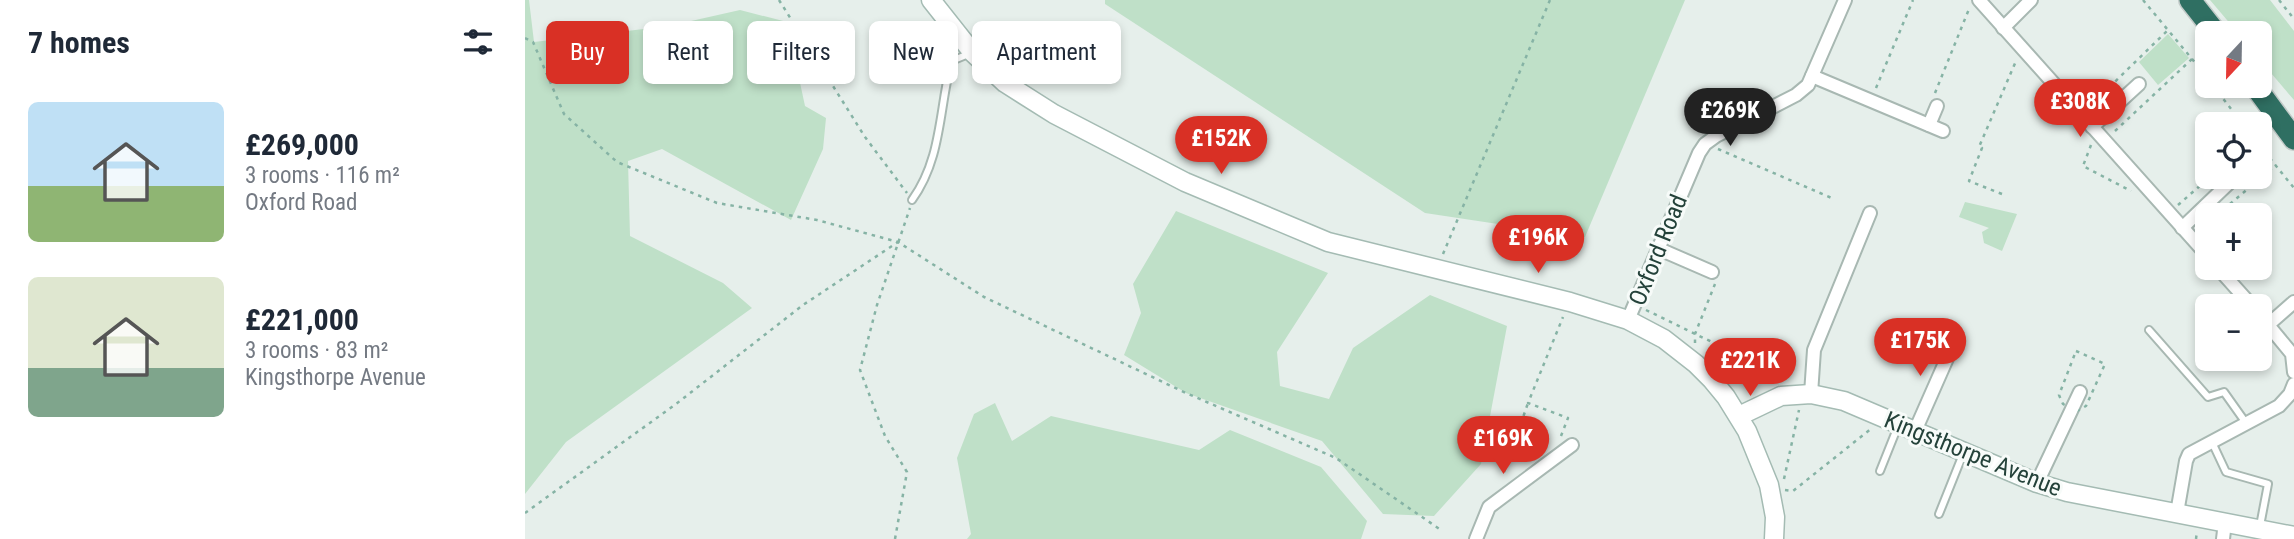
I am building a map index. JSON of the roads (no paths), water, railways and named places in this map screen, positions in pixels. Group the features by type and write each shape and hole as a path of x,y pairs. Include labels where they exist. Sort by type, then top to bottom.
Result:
{"highway":[{"path":"2190,0 2207,21"},
{"path":"2272,96 2294,121"},
{"path":"2264,98 2294,139"}],"street":[{"path":"931,0 972,52"},
{"path":"1845,0 1812,76 1943,131"},
{"path":"1979,0 2195,242"},
{"path":"2003,28 2031,0"},
{"name":"Oxford Road","path":"1632,313 1685,184 1705,144 1796,95 1808,85 1812,76"},
{"path":"1007,84 1054,114 1185,182 1328,242 1570,302 1632,313 1696,364 1739,416 1755,446 1769,485 1775,517 1774,539"},
{"path":"2098,133 2139,84"},
{"path":"1929,125 1937,106"},
{"path":"2182,228 2223,189"},
{"path":"1806,394 1814,350 1870,213"},
{"path":"1659,249 1712,272"},
{"path":"2229,280 2241,294"},
{"path":"2272,321 2294,302"},
{"path":"2272,328 2292,354 2294,372"},
{"path":"1907,428 1956,338"},
{"path":"2176,513 2189,454 2279,406 2290,394 2294,384"},
{"path":"2037,483 2080,392"},
{"name":"Kingsthorpe Avenue","path":"1739,416 1781,396 1806,394 1844,401 2037,483 2128,506 2176,513 2224,531 2259,528 2294,536"},
{"path":"1476,539 1489,507 1572,445"}],"lane":[{"path":"912,200 931,165 941,126 950,67 954,60 972,53"},
{"path":"2149,330 2208,397 2224,392 2246,423"},
{"path":"1880,471 1907,428"},
{"path":"2211,440 2226,472 2268,484 2259,528"},
{"path":"1939,514 1963,452"}]}
